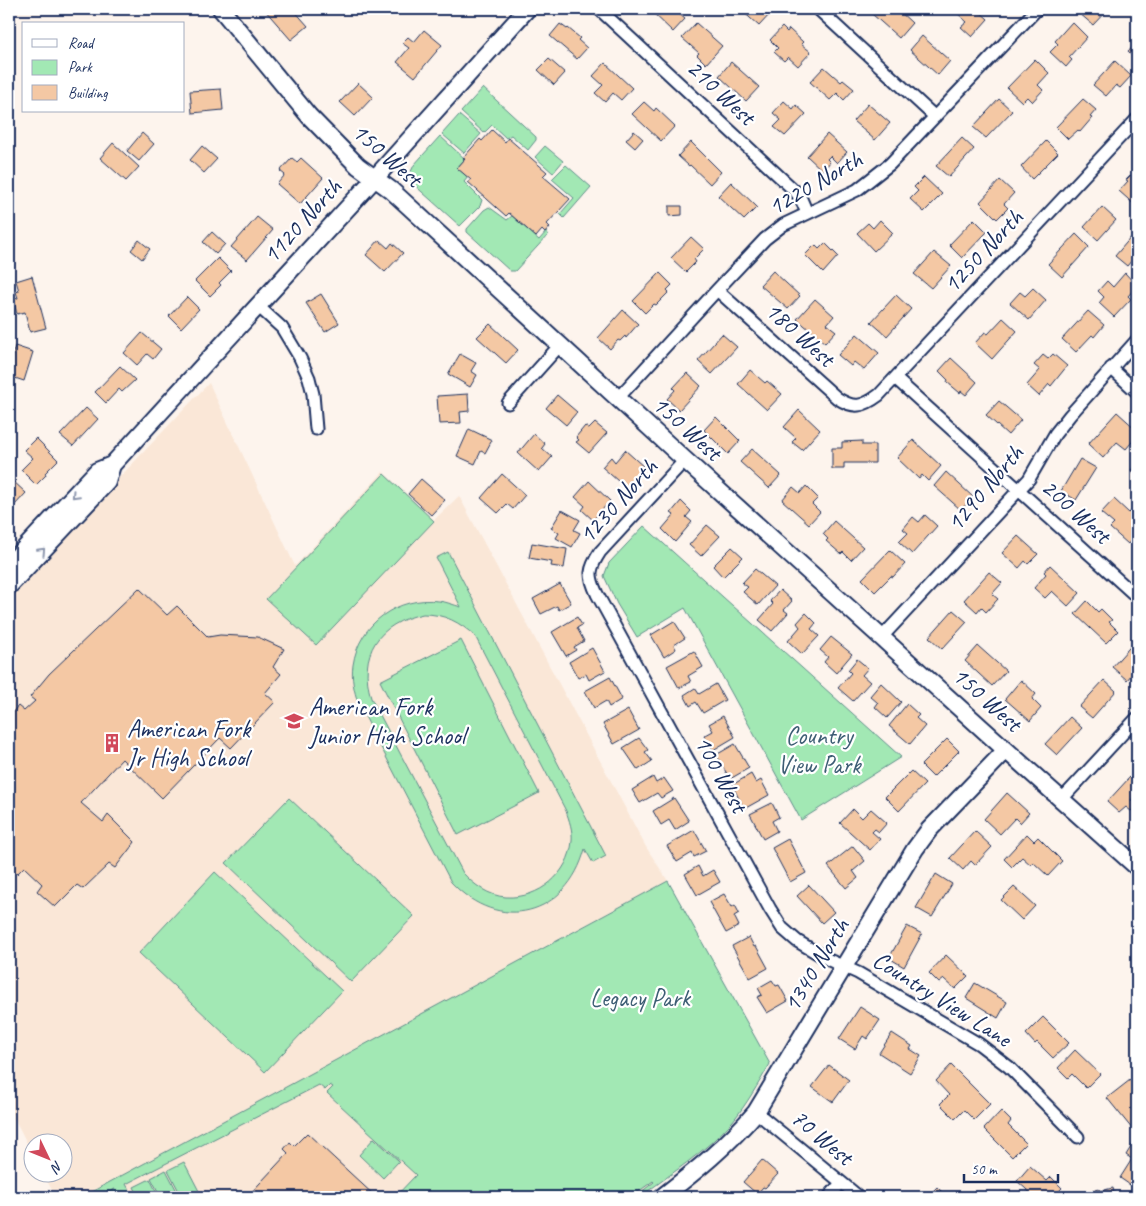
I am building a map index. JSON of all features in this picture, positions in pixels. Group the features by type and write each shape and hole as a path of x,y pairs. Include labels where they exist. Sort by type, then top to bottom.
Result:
{"street":[{"name":"150 West","path":"220,9 309,116 358,166 391,190 685,460 1137,867"},
{"name":"1120 North","path":"9,565 97,471 112,465 527,9"},
{"name":"210 West","path":"599,9 795,191 807,213"},
{"path":"818,9 935,117"},
{"name":"1220 North","path":"618,398 765,239 783,226 807,213 857,190 890,164 1036,9"},
{"name":"1250 North","path":"856,406 868,403 879,396 1137,119"},
{"name":"180 West","path":"717,290 837,398 846,404 856,406"},
{"path":"258,306 282,328 300,358 309,378 313,394 316,429"},
{"name":"1290 North","path":"882,637 1029,479 1055,434 1137,340"},
{"path":"508,403 560,345"},
{"path":"1111,368 1137,392"},
{"name":"200 West","path":"895,378 1137,597"},
{"name":"1230 North","path":"590,575 592,564 600,552 685,460"},
{"name":"1120 North","path":"9,586 107,482 112,465"},
{"name":"100 West","path":"590,575 602,602 782,928 797,941 844,967"},
{"path":"1062,799 1137,718"},
{"name":"1340 North","path":"662,1197 712,1158 740,1131 756,1112 900,874 929,830 1006,750"},
{"name":"Country View Lane","path":"844,967 858,973 996,1055 1078,1138"},
{"name":"70 West","path":"756,1112 858,1197"},
{"path":"829,1197 841,1183"}],"shaded area":[{"name":"American Fork Junior High School","path":"209,383 295,566 383,472 434,520 459,496 646,847 668,881 523,959 656,1185 640,1197 56,1197 49,1184 72,1184 72,1134 22,1134 9,1108 9,594"}],"green space":[{"path":"483,88 536,137 536,140 528,150 511,135 506,138 492,125 484,133 461,112"},
{"path":"459,115 481,134 464,153 442,134"},
{"path":"440,136 465,159 457,168 468,177 464,182 482,200 480,206 460,226 412,183 409,176 414,165"},
{"path":"545,146 563,161 553,173 535,157"},
{"path":"566,165 591,187 564,218 560,214 574,198 552,179"},
{"path":"489,207 507,220 512,216 539,240 546,232 548,235 515,271 510,271 467,232 467,229"},
{"path":"384,474 434,521 316,645 266,599"},
{"name":"Country View Park","path":"644,526 901,757 801,820 685,608 637,637 617,604 604,576 609,563"},
{"path":"448,552 606,856 593,863 585,849 576,872 563,890 547,903 529,910 510,912 490,908 470,898 451,882 358,703 355,693 352,670 357,650 363,637 383,615 409,603 424,601 442,601 461,607 436,558","holes":["431,614 445,617 475,636 566,811 572,837 570,853 558,874 541,889 530,894 518,897 494,895 477,886 463,873 371,698 367,668 375,643 383,633 407,618"]},
{"path":"461,640 539,793 458,835 380,681"},
{"path":"289,798 414,916 351,982 226,863"},
{"path":"215,872 342,991 265,1072 139,953"},
{"name":"Legacy Park","path":"668,881 770,1064 743,1108 722,1133 688,1162 640,1197 635,1197 653,1181 631,1197 395,1197 416,1175 327,1093 333,1087 330,1085 325,1090 319,1085 126,1184 133,1197 102,1197 115,1189 100,1197 82,1197"},
{"path":"374,1138 399,1161 383,1178 359,1155"},
{"path":"184,1162 200,1193 191,1197 182,1197 168,1170"},
{"path":"166,1170 180,1197 161,1197 151,1178"},
{"path":"150,1179 159,1197 139,1197 134,1187"}],"building":[{"path":"78,9 88,9 85,13"},
{"path":"264,9 293,9 308,26 291,40"},
{"path":"649,9 682,9 678,13 685,19 673,32"},
{"path":"740,9 767,9 771,13 759,26"},
{"path":"877,9 897,9 912,23 899,38 872,14"},
{"path":"953,9 981,9 979,11 988,19 972,37 961,27 967,22"},
{"path":"1083,9 1108,9 1093,25 1079,13"},
{"path":"1072,22 1087,37 1069,57 1072,60 1066,67 1050,52 1058,44 1055,41"},
{"path":"696,23 722,46 706,64 697,55 699,53 682,38"},
{"path":"560,24 580,38 578,40 587,48 577,59 550,36"},
{"path":"782,27 787,32 789,29 803,42 801,44 811,52 798,66 788,57 784,61 774,52 778,48 770,40"},
{"path":"424,30 442,45 415,77 397,62 409,48 402,43 408,37 414,42"},
{"path":"922,36 950,61 938,75 910,50"},
{"path":"1137,42 1137,61 1128,52"},
{"path":"549,59 565,73 554,85 538,70"},
{"path":"1035,59 1049,73 1038,85 1043,90 1032,102 1027,97 1022,102 1007,88"},
{"path":"1115,61 1131,76 1120,88 1116,85 1106,96 1093,85"},
{"path":"731,62 759,87 746,101 719,76"},
{"path":"605,63 632,88 621,100 613,93 605,102 595,93 603,85 593,76"},
{"path":"824,67 841,82 843,80 854,89 844,100 837,93 830,100 810,82"},
{"path":"358,83 373,97 355,116 340,102"},
{"path":"221,89 223,110 192,113 190,91"},
{"path":"999,99 1012,111 986,138 973,127"},
{"path":"1083,99 1096,110 1080,132 1078,130 1068,139 1056,127"},
{"path":"784,101 793,109 796,105 806,114 785,136 774,127 781,120 773,113"},
{"path":"644,102 654,111 656,108 675,126 661,141 632,114"},
{"path":"868,104 890,123 875,140 853,121"},
{"path":"492,130 505,142 508,138 547,172 543,176 570,199 547,224 550,227 545,233 542,230 536,237 509,213 506,216 468,182 471,180 457,168 465,159 463,158 480,139 482,141"},
{"path":"634,131 643,139 635,148 626,140"},
{"path":"142,133 154,144 139,161 127,151"},
{"path":"827,134 847,152 837,163 830,156 827,159 830,162 823,171 807,156"},
{"path":"962,138 974,149 949,177 936,166"},
{"path":"1046,141 1058,153 1032,179 1021,167"},
{"path":"691,142 721,172 710,184 678,156"},
{"path":"113,143 139,167 126,181 100,158"},
{"path":"202,146 217,159 204,173 190,160"},
{"path":"292,158 297,162 301,158 323,178 300,204 277,184 285,175 280,171"},
{"path":"1137,173 1137,207 1119,191 1132,174 1134,176"},
{"path":"924,177 942,194 924,212 910,199 918,191 914,187"},
{"path":"1000,180 1014,193 1004,204 1008,208 997,219 980,202"},
{"path":"731,182 757,207 744,220 718,196"},
{"path":"669,206 682,206 682,215 669,216"},
{"path":"1102,207 1116,220 1098,240 1084,227"},
{"path":"257,217 273,230 247,260 231,247"},
{"path":"974,219 987,232 962,258 949,245"},
{"path":"880,220 893,233 874,251 857,233 868,223 873,228"},
{"path":"212,232 225,244 216,254 203,242"},
{"path":"1076,234 1089,247 1062,277 1048,264"},
{"path":"1132,236 1137,241 1137,254 1127,266 1115,256"},
{"path":"691,237 704,249 694,259 696,262 686,272 671,258"},
{"path":"139,240 150,249 142,259 131,250"},
{"path":"379,240 388,248 392,243 403,253 385,272 366,255"},
{"path":"825,243 838,256 823,273 805,255 815,245 819,249"},
{"path":"934,252 951,266 931,288 914,274"},
{"path":"218,258 231,271 210,296 195,281"},
{"path":"773,271 800,296 788,309 760,285"},
{"path":"660,273 672,285 667,290 669,292 645,313 633,301"},
{"path":"1125,273 1137,286 1128,296 1131,299 1114,317 1099,303 1104,297 1098,291 1107,281 1113,287"},
{"path":"32,276 46,328 30,332 25,312 17,314 13,299 18,298 16,292 19,291 16,281"},
{"path":"1033,288 1046,300 1029,320 1010,303 1020,292 1025,296"},
{"path":"321,294 339,323 325,332 306,303"},
{"path":"896,295 911,309 887,336 871,322"},
{"path":"187,297 199,309 181,328 169,316"},
{"path":"815,299 834,316 827,324 836,331 825,343 797,319"},
{"path":"623,310 638,324 626,338 625,336 620,341 618,340 610,349 598,338"},
{"path":"1088,311 1104,325 1094,337 1092,335 1076,352 1062,339"},
{"path":"1003,318 1017,331 992,359 975,343 985,332 988,334"},
{"path":"490,324 518,350 506,363 477,337"},
{"path":"142,333 161,349 153,359 147,354 137,365 124,353"},
{"path":"722,334 737,347 712,374 698,361"},
{"path":"857,334 879,353 864,370 854,362 851,366 838,355"},
{"path":"15,346 33,352 24,381 9,376 9,366"},
{"path":"460,354 476,363 471,371 477,375 470,387 448,374"},
{"path":"1053,354 1067,366 1051,386 1049,384 1039,396 1027,385 1040,370 1034,365 1043,355 1048,359"},
{"path":"951,358 977,382 966,395 961,391 960,393 947,382 948,380 939,371"},
{"path":"120,366 135,380 122,392 119,389 106,403 95,392"},
{"path":"750,370 782,394 767,410 738,384"},
{"path":"687,373 701,386 679,410 667,399 675,390 673,388"},
{"path":"468,394 469,411 460,412 461,423 439,424 437,396"},
{"path":"557,395 577,412 566,425 546,408"},
{"path":"999,401 1021,420 1008,435 986,415"},
{"path":"86,408 98,419 73,446 60,435"},
{"path":"799,410 820,430 802,450 792,442 796,438 784,427"},
{"path":"1117,412 1137,430 1137,436 1126,449 1117,442 1103,458 1088,444"},
{"path":"716,417 740,441 728,454 704,430"},
{"path":"595,423 607,433 589,453 576,442 579,440 576,437 585,426 589,429"},
{"path":"469,429 492,440 485,453 481,451 475,464 457,456"},
{"path":"534,434 545,444 542,448 552,457 539,472 518,453"},
{"path":"36,438 58,460 36,485 21,470 33,458 24,450"},
{"path":"913,440 941,466 928,481 922,475 919,479 897,458"},
{"path":"862,441 862,445 875,445 875,463 844,463 844,469 832,469 832,448 842,448 842,442"},
{"path":"752,449 781,475 769,488 740,462"},
{"path":"625,450 644,467 626,488 602,467 611,457 615,462"},
{"path":"1080,459 1096,468 1076,500 1061,491"},
{"path":"1137,463 1137,476 1131,470"},
{"path":"946,472 973,497 961,510 934,486"},
{"path":"502,474 525,495 513,509 507,504 498,513 481,498"},
{"path":"421,479 445,500 431,515 408,494"},
{"path":"12,480 26,493 14,506 11,504 9,507 9,483"},
{"path":"589,481 610,501 593,520 582,510 585,506 575,497"},
{"path":"806,486 818,498 812,504 820,512 809,524 782,500 793,487 800,493"},
{"path":"1114,499 1129,513 1134,508 1137,511 1137,533 1128,544 1110,528 1114,524 1101,513"},
{"path":"681,501 691,511 686,517 692,522 675,542 662,529 674,515 671,513"},
{"path":"562,510 580,520 574,530 580,533 572,547 556,538 559,533 551,528"},
{"path":"925,515 937,526 912,554 899,542 908,533 903,529 913,517 919,522"},
{"path":"834,521 863,547 851,560 843,552 841,554 826,541 828,539 823,534"},
{"path":"707,525 720,536 701,556 689,545"},
{"path":"1018,536 1038,554 1028,564 1025,561 1019,568 1002,553"},
{"path":"532,543 567,549 564,568 551,566 552,562 529,558"},
{"path":"732,547 743,557 723,577 713,566"},
{"path":"890,550 905,564 875,592 862,579"},
{"path":"1050,565 1080,593 1068,606 1052,591 1045,598 1034,588 1046,574 1044,572"},
{"path":"755,569 775,586 758,605 743,592 748,587 742,583"},
{"path":"989,572 1002,583 992,594 998,599 986,612 981,607 977,612 964,600"},
{"path":"560,584 571,603 559,610 557,606 541,614 533,599"},
{"name":"American Fork Jr High School","path":"139,588 167,615 177,606 208,637 220,635 258,637 284,649 273,667 281,674 265,693 275,702 231,748 220,738 162,798 122,759 81,803 103,822 108,815 135,842 115,868 109,864 83,889 77,885 55,907 37,891 42,884 24,867 17,874 9,867 9,716 18,706 24,711 35,701 30,697 49,674"},
{"path":"780,590 792,601 784,610 788,613 772,631 759,620 773,604 770,601"},
{"path":"1087,601 1098,612 1101,609 1112,620 1109,622 1118,631 1106,643 1075,614"},
{"path":"953,610 967,622 942,649 929,637"},
{"path":"806,613 816,623 811,629 819,636 802,654 788,641 800,627 797,623"},
{"path":"577,617 582,625 577,628 584,641 574,647 576,650 566,656 552,632"},
{"path":"674,621 685,638 674,645 676,649 664,657 651,635"},
{"path":"831,637 852,654 836,673 824,662 828,657 820,650"},
{"path":"1137,639 1137,668 1127,680 1112,667"},
{"path":"978,646 1006,671 992,686 965,661"},
{"path":"592,648 605,671 589,680 586,674 578,678 569,662"},
{"path":"694,651 703,667 688,676 691,682 679,688 667,666"},
{"path":"857,659 868,668 862,675 870,682 853,701 838,688 851,673 848,670"},
{"path":"610,677 622,699 609,707 606,701 594,708 585,691"},
{"path":"1021,680 1036,694 1032,699 1041,708 1030,721 1005,699"},
{"path":"1104,680 1116,691 1092,718 1079,707"},
{"path":"881,683 901,702 887,718 875,707 878,703 870,696"},
{"path":"716,684 725,700 703,713 696,702 690,706 684,695 695,688 699,694"},
{"path":"907,704 919,715 916,718 925,726 910,744 889,726"},
{"path":"628,710 639,730 614,744 603,724"},
{"path":"723,716 735,737 713,750 704,736 713,731 709,724"},
{"path":"1070,717 1082,728 1057,755 1045,744"},
{"path":"639,738 648,750 645,752 652,761 638,770 623,748"},
{"path":"947,739 959,751 933,777 921,765"},
{"path":"735,744 749,768 730,779 716,755"},
{"path":"911,771 925,784 899,811 885,797"},
{"path":"751,774 756,783 761,780 769,795 744,809 732,785"},
{"path":"653,777 656,783 664,778 673,791 661,798 657,793 640,803 632,790"},
{"path":"1130,777 1137,784 1137,793 1131,800 1137,806 1131,811 1126,807 1119,813 1107,802"},
{"path":"1007,793 1029,813 1020,823 1015,818 1000,834 984,819"},
{"path":"674,798 689,821 675,830 669,820 661,825 653,811"},
{"path":"772,803 779,817 772,821 777,831 763,839 750,814"},
{"path":"853,809 862,818 871,809 887,823 879,832 875,829 872,832 880,839 870,850 840,823"},
{"path":"694,830 706,851 694,857 692,853 677,862 667,846"},
{"path":"975,831 992,847 975,865 971,861 963,870 950,858"},
{"path":"1027,834 1034,841 1038,837 1062,861 1048,876 1033,862 1031,865 1022,857 1012,867 1004,859"},
{"path":"788,839 806,873 790,882 772,848"},
{"path":"853,846 865,861 853,871 858,878 846,888 828,866"},
{"path":"698,866 703,876 713,870 720,882 697,895 685,874"},
{"path":"936,874 952,884 932,917 916,908"},
{"path":"809,885 834,912 822,923 797,896"},
{"path":"1014,887 1035,906 1022,920 1001,900"},
{"path":"724,894 732,907 735,905 739,913 734,916 739,926 726,933 709,902"},
{"path":"907,926 922,934 904,967 889,958"},
{"path":"749,937 768,968 750,978 732,946"},
{"path":"946,955 968,976 955,989 944,979 939,983 929,973"},
{"path":"772,980 776,986 779,985 788,1001 767,1013 757,997 762,995 758,988"},
{"path":"975,983 1007,1002 998,1018 966,998"},
{"path":"860,1007 880,1020 867,1039 863,1036 855,1049 839,1039"},
{"path":"1043,1017 1069,1043 1053,1058 1026,1034"},
{"path":"892,1033 912,1046 910,1049 921,1056 910,1073 879,1053"},
{"path":"1075,1050 1100,1074 1086,1088 1072,1074 1068,1078 1058,1068"},
{"path":"829,1065 849,1080 833,1102 812,1087"},
{"path":"951,1065 990,1104 974,1120 964,1110 955,1119 940,1104 949,1095 936,1081"},
{"path":"1130,1080 1137,1090 1137,1127 1133,1130 1107,1098"},
{"path":"1001,1111 1011,1121 1008,1125 1026,1143 1012,1157 984,1129"},
{"path":"307,1133 376,1197 317,1197 312,1192 308,1197 247,1197 288,1153 284,1149 290,1142 294,1146"},
{"path":"1134,1142 1137,1144 1136,1189 1120,1178 1132,1159 1126,1155"},
{"path":"762,1160 778,1174 757,1194 743,1182"},
{"path":"1030,1166 1047,1181 1051,1177 1062,1188 1053,1197 1035,1197 1017,1181"},
{"path":"937,1187 947,1197 927,1197"},
{"path":"1113,1188 1115,1197 1071,1197 1070,1195 1099,1189 1100,1191"},
{"path":"9,1189 15,1192 12,1197 9,1197"}],"place":[{"name":"American Fork Junior High School","path":"294,721"},
{"name":"American Fork Jr High School","path":"112,743"}]}
